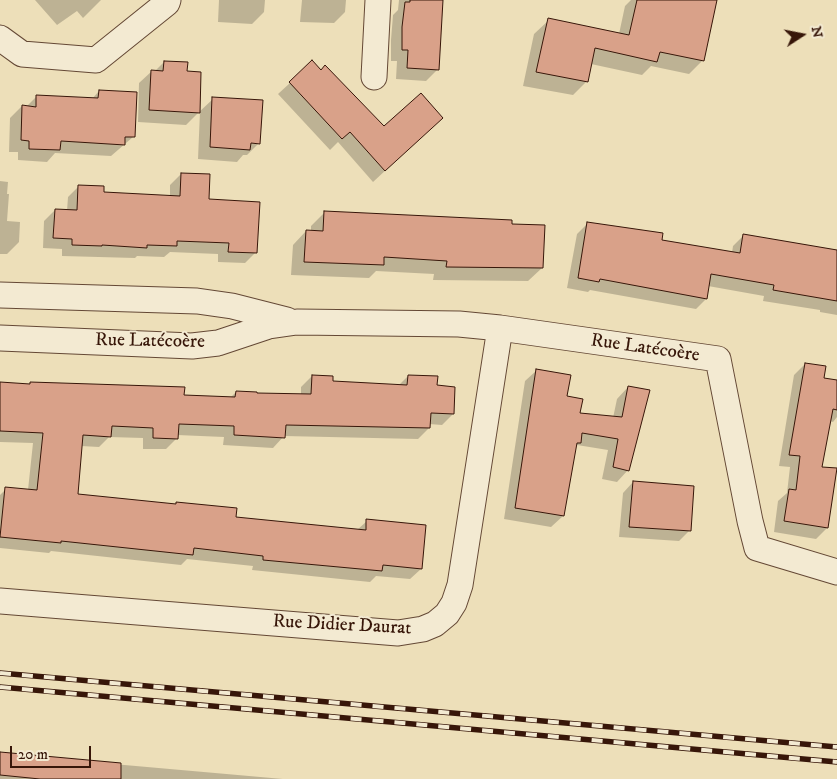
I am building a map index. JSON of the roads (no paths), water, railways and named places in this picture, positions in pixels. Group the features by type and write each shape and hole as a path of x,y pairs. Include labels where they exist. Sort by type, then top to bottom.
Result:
{"street":[{"path":"0,38 22,54 96,60 167,3 168,0"},
{"path":"374,77 378,0"},
{"name":"Rue Latécoère","path":"0,295 198,302 232,306 297,322"},
{"name":"Rue Latécoère","path":"0,338 192,346 218,343 269,326 297,322 459,324 500,328 718,359 757,548 837,572"},
{"name":"Rue Didier Daurat","path":"0,601 398,633 423,629 435,624 447,614 454,603 460,586 500,328"}],"railway":[{"path":"0,673 837,747"},
{"path":"0,687 837,762"}]}
